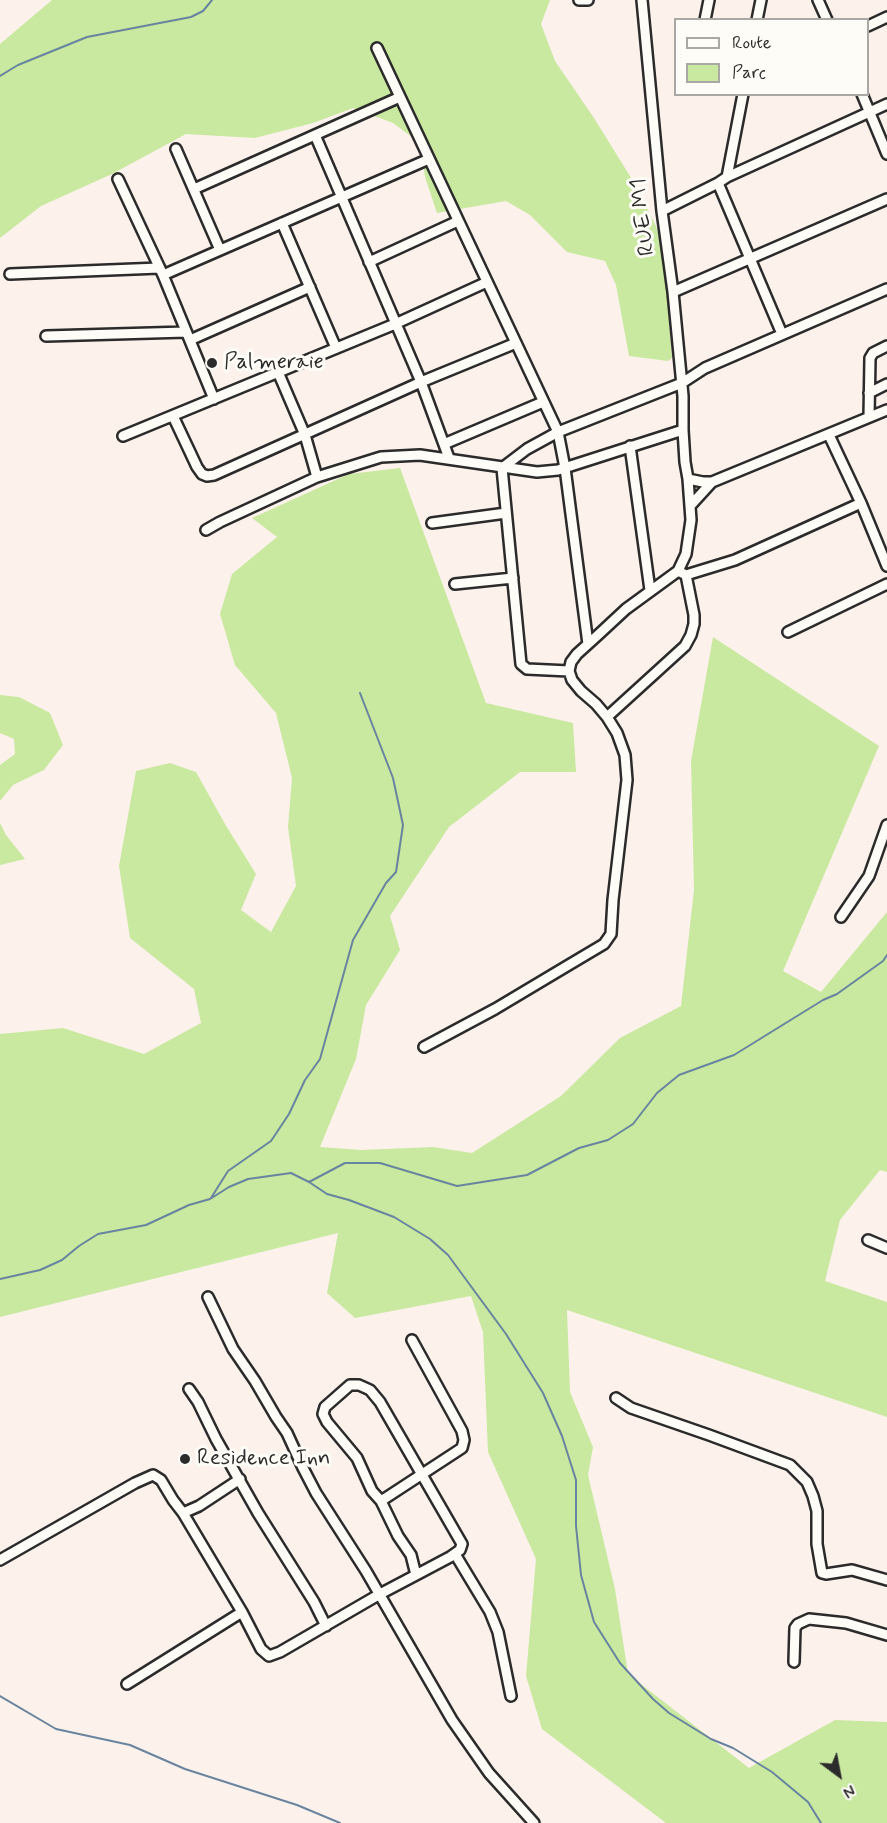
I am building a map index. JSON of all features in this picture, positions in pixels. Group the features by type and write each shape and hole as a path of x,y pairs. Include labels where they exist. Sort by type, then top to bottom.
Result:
{"street":[{"path":"579,0 588,0"},
{"name":"RUE M1","path":"642,0 662,210 682,383 685,462 691,505 691,520 682,573"},
{"path":"705,18 709,0"},
{"path":"757,18 761,0"},
{"path":"818,0 826,18"},
{"path":"869,25 887,17"},
{"path":"377,48 558,432 565,468 588,644"},
{"path":"728,177 743,96"},
{"path":"862,96 887,154"},
{"path":"194,189 400,97"},
{"path":"662,210 887,104"},
{"path":"315,135 421,382 449,458"},
{"path":"176,149 220,250"},
{"path":"10,274 161,271 220,250 429,159"},
{"path":"118,179 161,271 214,399"},
{"path":"718,183 782,334"},
{"path":"673,292 887,199"},
{"path":"369,262 458,221"},
{"path":"282,223 336,348"},
{"path":"123,436 395,324 487,282"},
{"path":"46,336 188,336 310,287"},
{"path":"502,468 527,449 558,432 682,383 705,368 887,289"},
{"path":"173,416 197,467 202,474 214,475 421,382 516,343"},
{"path":"869,417 870,358 873,353 887,346"},
{"path":"278,372 304,435 317,477"},
{"path":"869,393 887,384"},
{"path":"444,444 543,402"},
{"path":"688,479 712,482 887,410"},
{"path":"206,530 317,477 381,457 420,455 502,468 537,472 558,471 683,430"},
{"path":"828,435 861,503 887,566"},
{"path":"630,446 651,590"},
{"path":"502,468 521,664 527,669 569,671"},
{"path":"691,505 712,482"},
{"path":"424,1047 495,1009 604,944 611,934 627,780 625,755 622,743 607,717 572,680 569,671 571,662 626,609 651,590 682,573 735,560 861,503"},
{"path":"432,524 506,513"},
{"path":"607,717 688,641 694,624 694,615 682,573"},
{"path":"455,584 513,578"},
{"path":"788,632 887,584"},
{"path":"841,917 869,876 887,825"},
{"path":"868,1240 887,1248"},
{"path":"208,1297 233,1349 287,1433 316,1493 380,1594 452,1720 489,1773 534,1823"},
{"path":"381,1501 462,1448 464,1440 462,1431 412,1340"},
{"path":"0,1560 135,1482 153,1475 161,1480 183,1513 242,1612 261,1649 269,1656 280,1652 455,1554 460,1550 462,1544 380,1402 370,1390 359,1385 350,1385 325,1407 323,1414 357,1458 372,1491 381,1501 398,1536 411,1555 416,1575"},
{"path":"189,1389 258,1513 314,1602 326,1626"},
{"path":"616,1398 631,1408 790,1465 807,1482 813,1496 817,1511 817,1544 822,1572 826,1574 852,1570 887,1580"},
{"path":"183,1513 199,1506 240,1479"},
{"path":"455,1554 490,1612 498,1632 511,1696"},
{"path":"127,1684 242,1612"},
{"path":"794,1662 795,1628 809,1619 846,1623 887,1635"}],"green space":[{"path":"52,0 550,0 541,24 555,61 633,181 656,226 664,254 672,358 668,361 629,356 616,285 605,261 567,252 530,215 506,201 437,213 425,177 420,143 393,123 353,108 313,123 255,138 186,134 112,174 41,206 0,238 0,44"},
{"path":"400,468 486,703 573,723 576,772 520,772 449,827 390,916 400,950 366,1005 356,1059 320,1147 361,1150 433,1147 472,1153 561,1096 620,1038 681,1006 694,890 691,761 713,637 879,746 783,971 821,992 887,912 887,1172 880,1170 840,1220 825,1281 887,1302 887,1417 567,1310 570,1392 593,1447 588,1475 615,1589 628,1674 749,1768 835,1720 887,1722 887,1823 666,1823 542,1729 526,1676 536,1559 488,1452 483,1332 471,1296 355,1318 327,1293 338,1233 0,1317 0,1034 63,1028 144,1054 201,1023 194,989 130,938 119,866 136,771 170,763 196,772 256,874 241,910 271,932 296,886 288,827 292,778 276,713 235,665 220,614 232,574 277,537 252,518 349,474"},
{"path":"0,695 19,697 50,713 63,745 44,770 13,785 0,801 0,765 15,754 14,739 0,733"},
{"path":"0,823 6,835 25,859 0,865"}],"waterway":[{"path":"0,76 18,65 87,37 191,17 203,11 212,0"},
{"path":"211,1198 228,1171 271,1141 289,1114 305,1080 320,1059 353,940 386,883 396,872 403,825 393,778 360,693"},
{"path":"309,1182 345,1163 380,1163 457,1186 527,1175 579,1148 608,1140 633,1124 657,1093 679,1075 734,1055 823,1000 837,994 883,961 887,955"},
{"path":"0,1279 40,1270 62,1260 98,1234 146,1225 189,1205 210,1199 248,1179 291,1173 327,1194 394,1217 430,1239 448,1255 506,1334 543,1393 562,1436 576,1480 576,1526 581,1575 594,1622 620,1663 669,1713 772,1772 808,1802 821,1823"},
{"path":"0,1696 56,1729 130,1745 185,1769 297,1805 340,1823"}],"place":[{"name":"Palmeraie","path":"212,363"},
{"name":"Residence Inn","path":"185,1459"}]}
